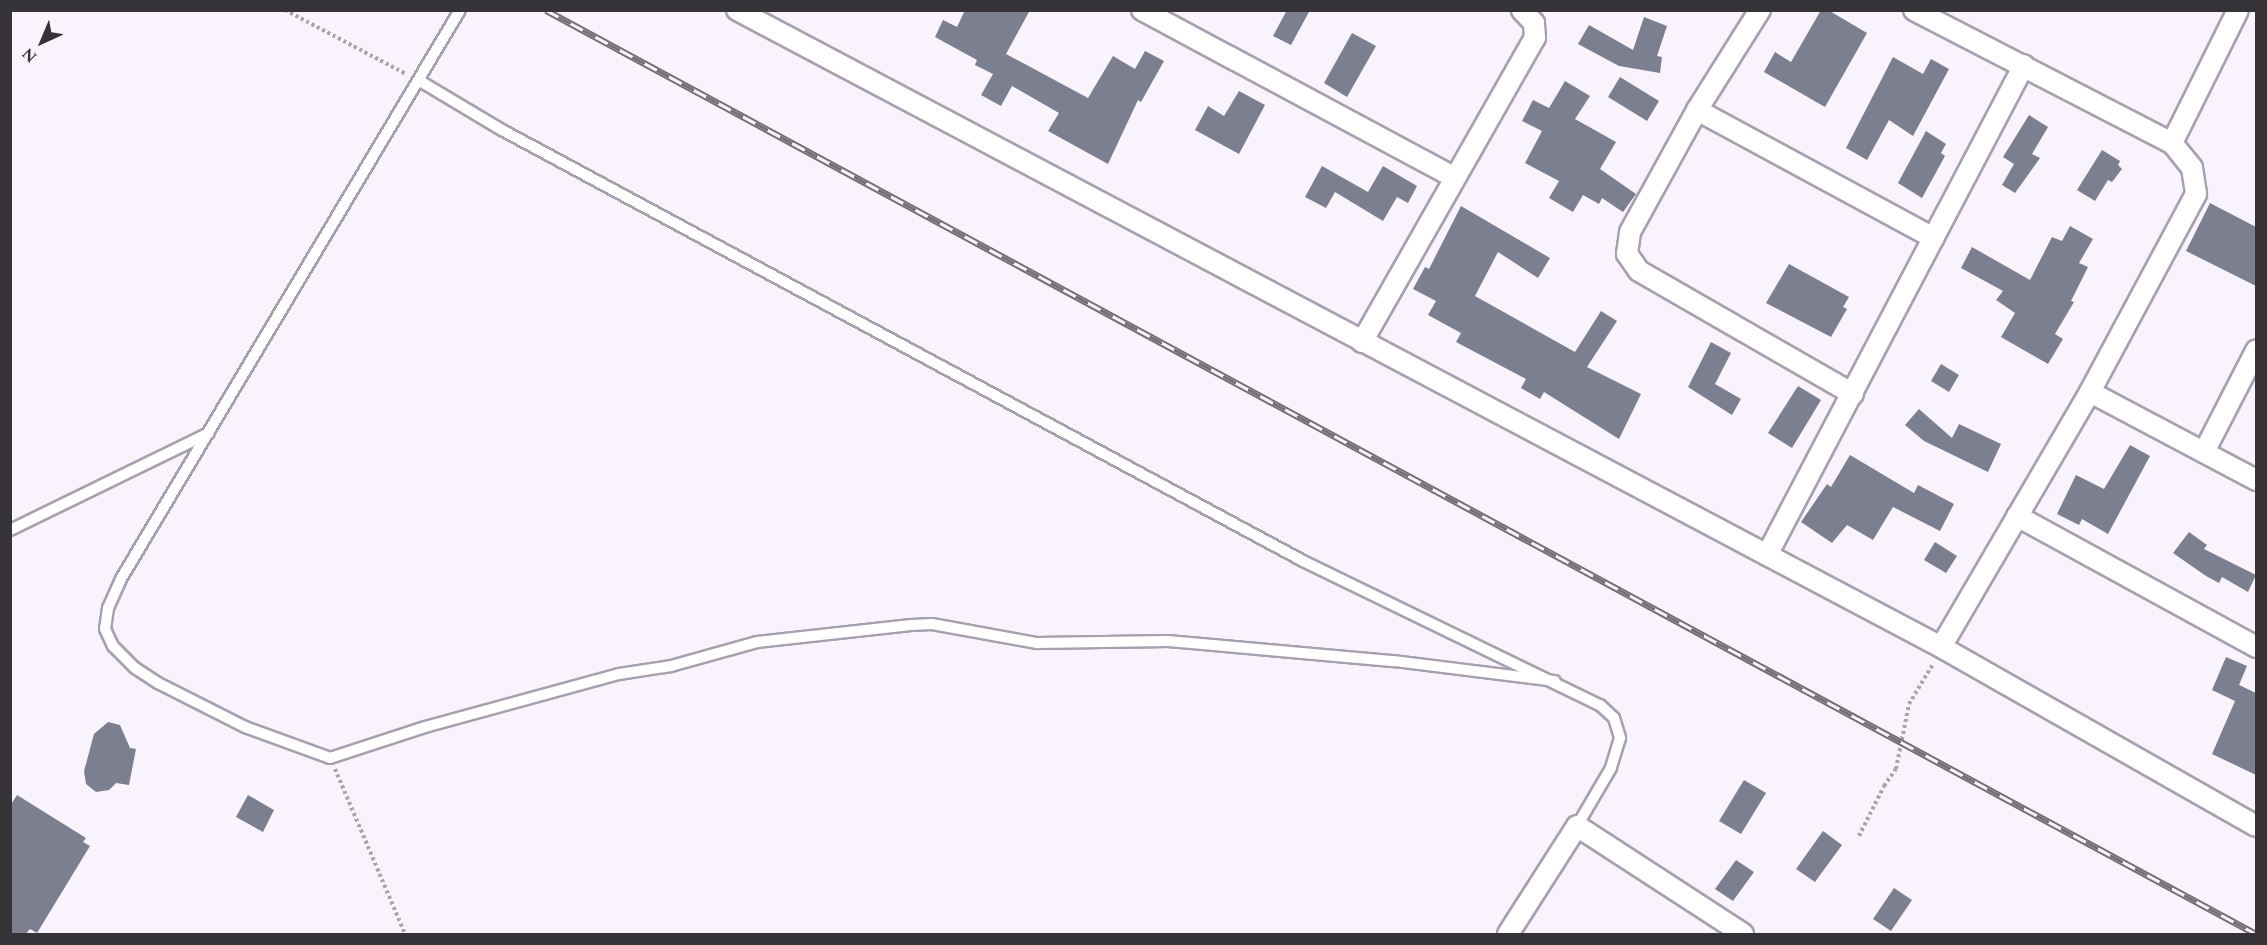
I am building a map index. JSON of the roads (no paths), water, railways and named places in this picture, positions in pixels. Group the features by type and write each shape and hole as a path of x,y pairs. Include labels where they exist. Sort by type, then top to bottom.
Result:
{"street":[{"path":"737,10 1941,647 2256,826"},
{"path":"1142,10 1454,177"},
{"path":"1362,342 1535,38 1534,23 1522,10"},
{"path":"1760,10 1697,110 1630,232 1628,254 1639,271 1655,283 1853,394"},
{"path":"1914,10 2172,143 2192,168 2196,194 2090,392 1941,647"},
{"path":"2172,143 2238,10"},
{"path":"1767,555 2024,66"},
{"path":"1697,110 1934,238"},
{"path":"2204,452 2256,351"},
{"path":"2090,392 2256,480"},
{"path":"2017,516 2256,647"},
{"path":"1508,934 1577,826 1743,934"}],"lane":[{"path":"460,10 420,81 121,579 108,608 105,629 113,646 135,668 158,683 245,727 330,758 425,727 619,674 671,666 757,642 903,625 932,624 1037,643 1168,641 1285,650 1555,681"},
{"path":"420,81 512,136 1293,555 1411,616 1555,681 1600,705 1614,718 1620,738 1611,768 1577,826"},
{"path":"10,530 209,433"}],"railway":[{"path":"546,10 2256,934"}]}
